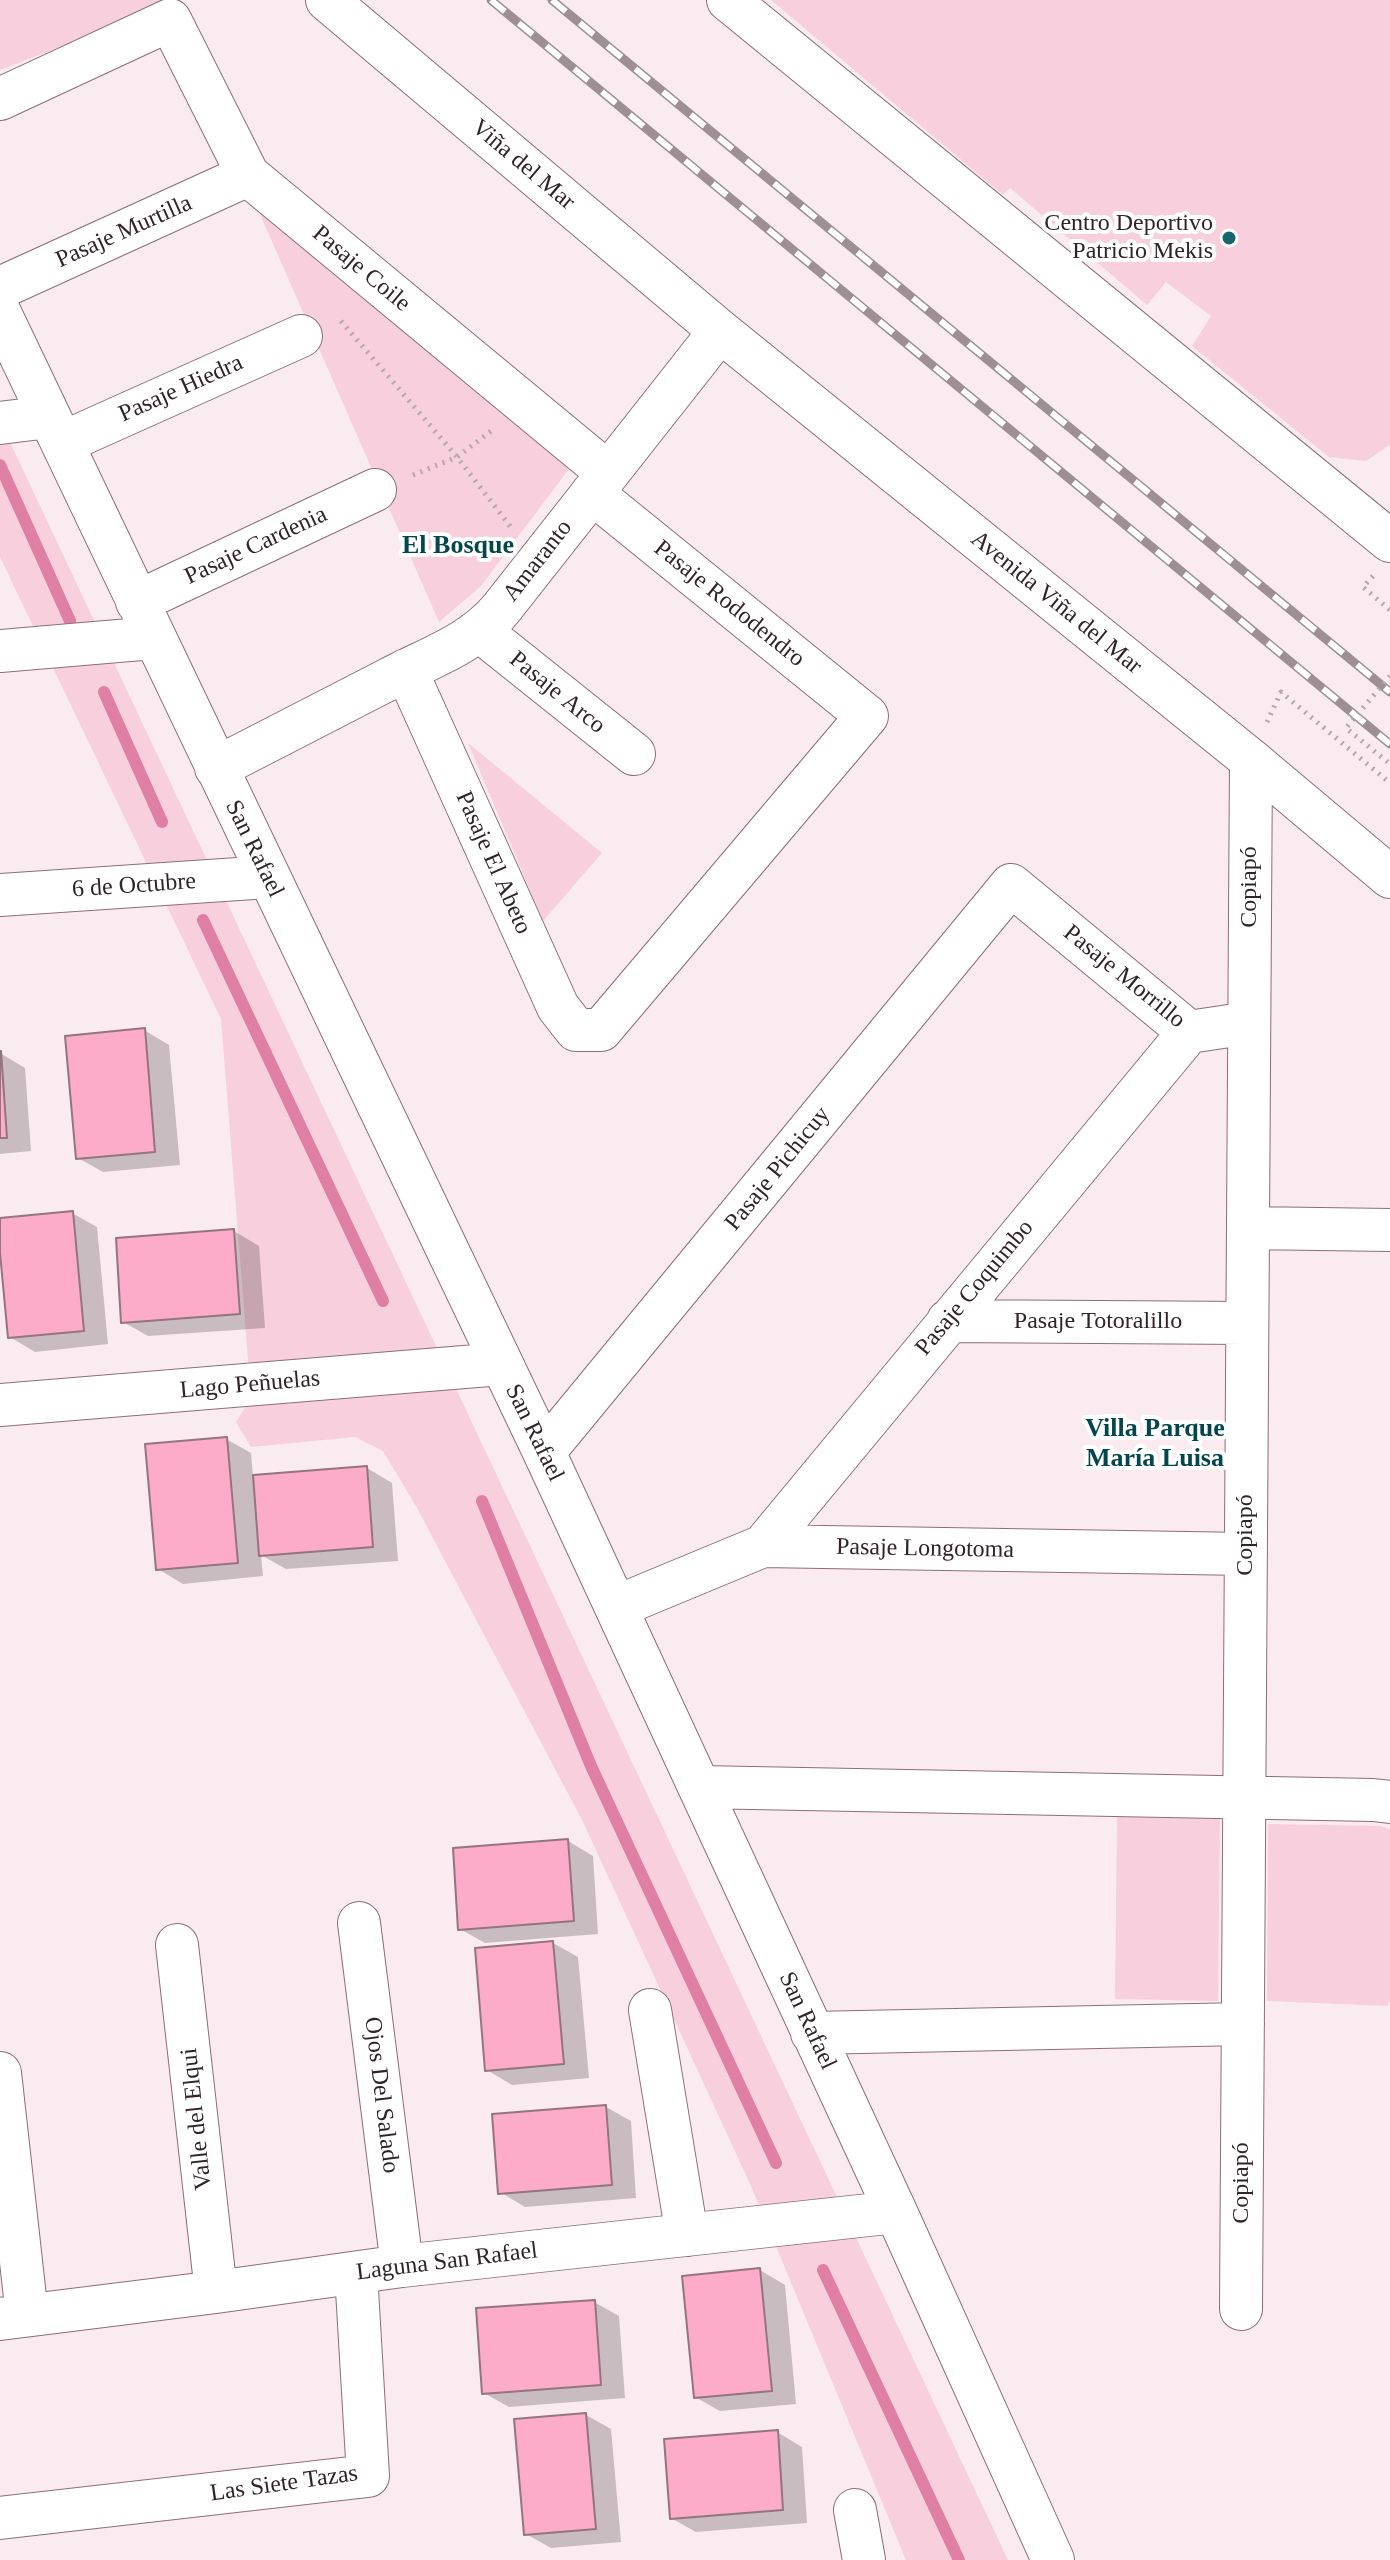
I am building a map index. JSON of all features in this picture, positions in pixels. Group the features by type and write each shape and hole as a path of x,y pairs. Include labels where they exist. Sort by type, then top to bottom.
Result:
{"street":[{"name":"Viña del Mar","path":"327,0 720,331"},
{"path":"728,0 1383,523"},
{"name":"Pasaje Coile","path":"0,99 170,20 248,175 525,405 600,483"},
{"name":"Pasaje Murtilla","path":"0,288 248,175"},
{"name":"San Rafael","path":"0,313 544,1452 896,2212 1053,2560"},
{"name":"Amaranto","path":"216,768 466,642 480,631 492,620 720,331"},
{"name":"Avenida Viña del Mar","path":"720,331 1251,760 1390,877"},
{"name":"Pasaje Hiedra","path":"0,423 55,430 301,336"},
{"name":"Pasaje Rododendro","path":"600,483 867,716 601,1030"},
{"name":"Pasaje Cardenia","path":"145,620 375,490"},
{"path":"0,651 145,620"},
{"name":"Pasaje Arco","path":"480,631 634,754"},
{"name":"Pasaje El Abeto","path":"406,670 558,1007 576,1030 601,1030"},
{"name":"Copiapó","path":"1241,2309 1251,760"},
{"name":"6 de Octubre","path":"0,895 268,877"},
{"name":"Pasaje Morrillo","path":"1011,885 1189,1032 1249,1023"},
{"name":"Pasaje Pichicuy","path":"544,1452 1011,885"},
{"name":"Pasaje Coquimbo","path":"763,1546 1189,1032"},
{"path":"1248,1228 1390,1230"},
{"name":"Pasaje Totoralillo","path":"948,1321 1247,1323"},
{"name":"Lago Peñuelas","path":"0,1405 501,1364"},
{"name":"Pasaje Longotoma","path":"616,1607 763,1546 1246,1554"},
{"path":"700,1787 1244,1798 1384,1794"},
{"name":"Ojos Del Salado","path":"359,1923 402,2266"},
{"name":"Valle del Elqui","path":"177,1945 216,2292"},
{"path":"650,2010 687,2235"},
{"path":"812,2033 1243,2024"},
{"path":"0,2073 14,2317"},
{"name":"Laguna San Rafael","path":"14,2317 402,2266 896,2212"},
{"name":"Las Siete Tazas","path":"0,2518 368,2476 356,2273"},
{"path":"855,2510 864,2560"}],"path":[{"path":"301,336 340,321 457,457 538,562"},
{"path":"375,490 457,457 525,405"},
{"path":"1363,587 1390,610"},
{"path":"1390,676 1346,728 1390,764"},
{"path":"1281,692 1390,783"}],"shaded area":[{"path":"0,0 181,0 0,70"},
{"name":"Centro Deportivo Patricio Mekis","path":"771,0 1390,0 1390,445 1366,461 1329,457 1192,346 1211,316 1166,282 1147,305 1010,188 1003,195"},
{"path":"259,212 572,465 481,586 439,622"},
{"path":"0,421 1008,2560 906,2560 751,2186 582,1820 417,1508 383,1451 355,1437 251,1447 236,1422 251,1398 221,1019 0,557"},
{"path":"468,743 602,853 543,921"},
{"path":"1117,1817 1220,1818 1218,2001 1115,1999"},
{"path":"1268,1824 1381,1826 1390,1829 1390,2001 1387,2006 1267,2001"}],"building":[{"path":"145,1028 155,1152 76,1159 65,1036"},
{"path":"1,1051 7,1138 0,1138"},
{"path":"73,1211 84,1331 8,1338 0,1218"},
{"path":"234,1229 240,1314 121,1323 116,1238"},
{"path":"227,1437 238,1563 156,1570 145,1444"},
{"path":"367,1466 373,1547 259,1556 253,1475"},
{"path":"568,1839 574,1921 458,1930 453,1848"},
{"path":"553,1941 564,2064 485,2071 475,1948"},
{"path":"606,2105 612,2185 498,2194 492,2114"},
{"path":"760,2268 772,2391 694,2398 682,2276"},
{"path":"595,2300 601,2385 482,2394 476,2308"},
{"path":"586,2413 596,2529 524,2535 514,2419"},
{"path":"778,2430 783,2510 670,2519 664,2439"}],"waterway":[{"path":"0,465 70,621"},
{"path":"104,692 162,822"},
{"path":"203,920 383,1301"},
{"path":"482,1501 591,1766 776,2163"},
{"path":"823,2270 959,2560"}],"railway":[{"path":"491,0 1390,744"},
{"path":"552,0 1390,692"}],"place":[{"name":"Centro Deportivo Patricio Mekis","path":"1229,238"}],"district":[{"name":"El Bosque","path":"458,546"},
{"name":"Villa Parque María Luisa","path":"1155,1444"}]}
